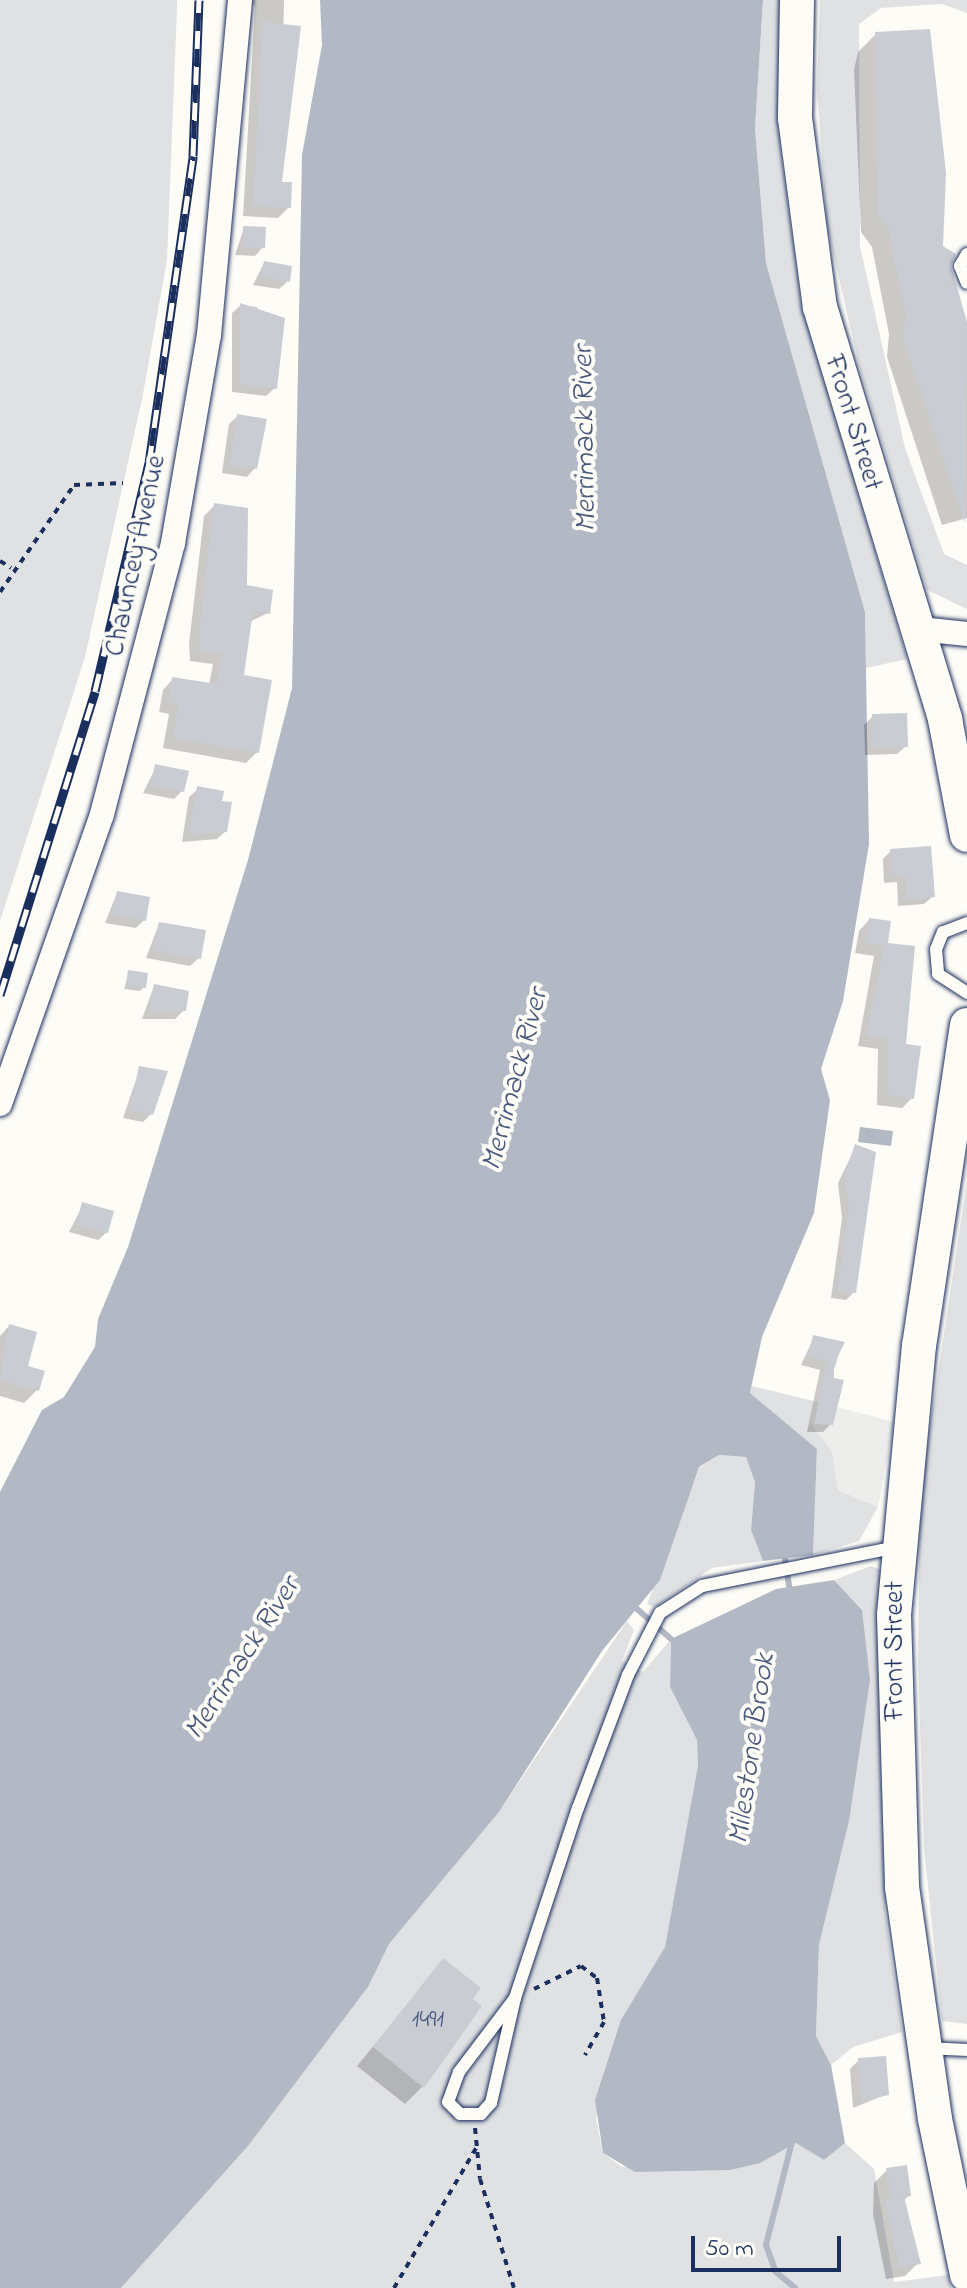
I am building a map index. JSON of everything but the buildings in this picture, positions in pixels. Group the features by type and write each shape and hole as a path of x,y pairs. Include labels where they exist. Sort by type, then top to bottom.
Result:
{"main road":[{"name":"Front Street","path":"797,0 795,118 820,307 920,629 967,835"},
{"name":"Front Street","path":"967,1025 897,1547 902,1887 923,2049 967,2275"}],"street":[{"name":"Chauncey Avenue","path":"0,1104 102,814 173,543 209,335 240,0"},
{"path":"920,629 967,634"}],"lane":[{"path":"967,254 960,266 967,283"},
{"path":"967,923 943,932 936,949 938,974 967,993"},
{"path":"515,1998 449,2094 460,2114 476,2115 491,2103 515,1998 578,1808 647,1634 660,1613 677,1596 735,1579 835,1562 897,1547"},
{"path":"923,2049 967,2050"}],"path":[{"path":"0,592 11,568 74,485 123,483"},
{"path":"0,561 11,568"},
{"path":"515,1998 575,1968 592,1971 602,1987 604,2022 585,2055"},
{"path":"476,2115 477,2146 514,2288"},
{"path":"394,2288 477,2146"}],"shaded area":[{"path":"0,0 177,0 177,8 167,260 143,394 85,657 0,921"},
{"path":"763,0 782,0 780,146 801,303 907,659 866,668 865,612 766,263 755,129"},
{"path":"820,0 967,0 967,13 942,4 881,8 859,24 860,246 905,448 944,554 967,565 967,609 927,590 859,365 827,226 817,90"},
{"path":"967,1181 967,2024 942,2021 924,1848 918,1660 920,1493"},
{"path":"752,1386 814,1401 810,1422 832,1451 838,1490 878,1507 859,1541 813,1555 817,1449 750,1393"},
{"path":"814,1401 894,1422 878,1507 838,1490 832,1451 810,1422"},
{"path":"719,1455 747,1457 755,1482 751,1530 763,1561 712,1568 655,1607 647,1604 699,1468"},
{"path":"871,1566 882,1570 885,1912 902,2032 853,2047 831,2065 816,2036 819,1945 849,1821 862,1610 834,1580"},
{"path":"627,1621 634,1630 622,1661 643,1672 671,1639 670,1687 697,1740 698,1765 665,1947 596,2118 603,2153 622,2167 760,2163 797,2143 824,2160 845,2143 874,2169 894,2282 948,2275 951,2288 121,2288 248,2146 368,1987 389,1944 499,1812"}],"water":[{"name":"Merrimack River","path":"320,0 763,0 755,129 766,263 865,612 869,844 843,1001 821,1069 830,1100 814,1213 762,1337 750,1393 817,1449 813,1555 763,1561 751,1530 755,1482 746,1457 719,1455 699,1467 660,1580 602,1651 499,1812 389,1944 368,1987 248,2146 121,2288 0,2288 0,1492 42,1410 64,1397 95,1347 98,1319 128,1247 248,860 292,688 302,155 322,45"},
{"path":"860,1127 893,1131 891,1146 858,1142"},
{"path":"834,1580 862,1610 870,1680 849,1821 819,1945 816,2036 831,2065 845,2143 824,2160 796,2143 760,2163 730,2170 635,2172 603,2153 595,2100 621,2020 665,1947 698,1765 697,1740 670,1687 671,1639 776,1589"}],"waterway":[{"name":"Milestone Brook","path":"784,1552 790,1592"},
{"path":"637,1609 671,1639"},
{"name":"Milestone Brook","path":"793,2138 766,2245 776,2272 795,2288"}],"railway":[{"path":"0,995 95,691 149,463 193,156 199,0"}]}
